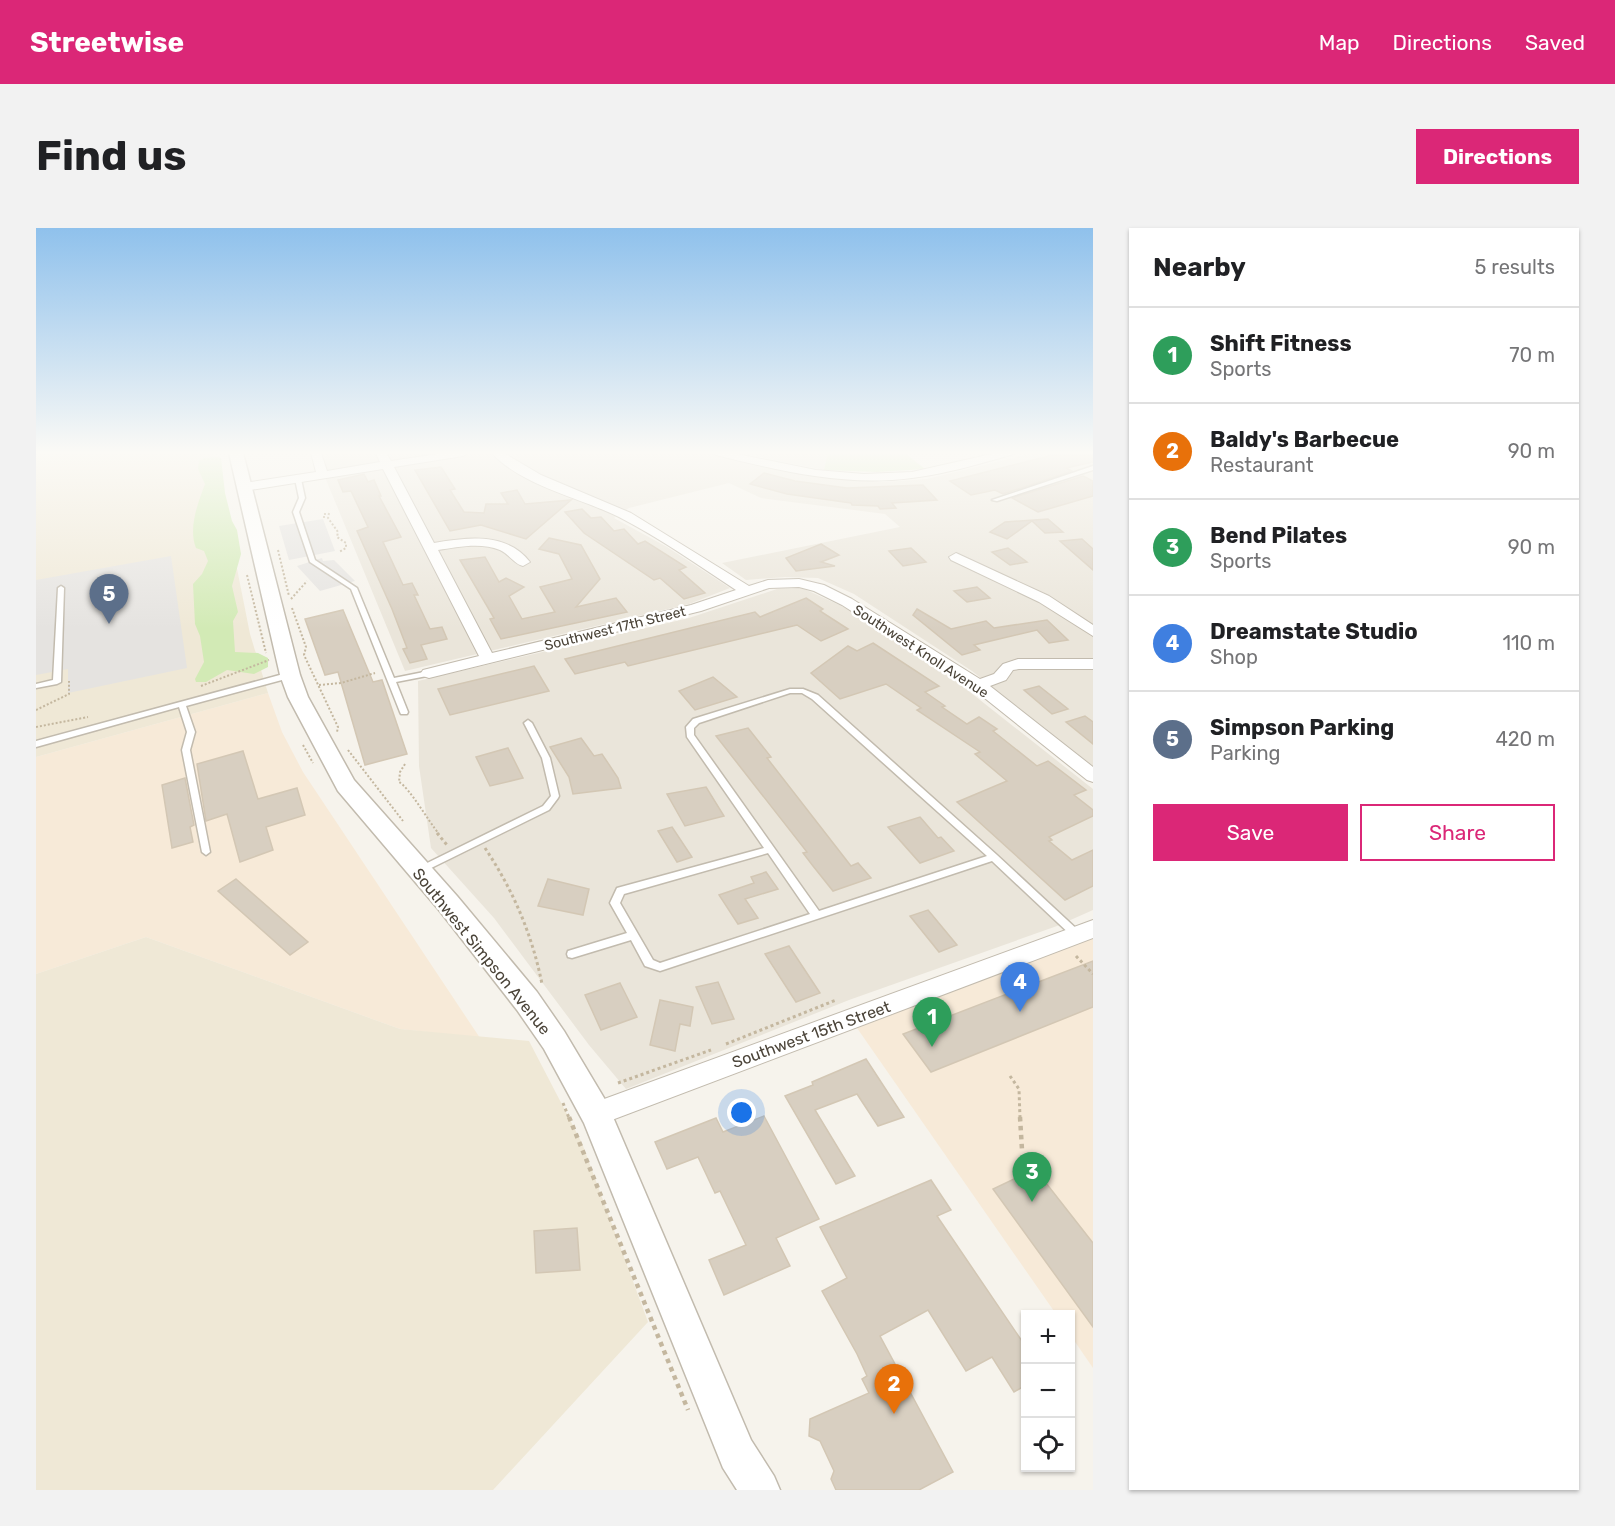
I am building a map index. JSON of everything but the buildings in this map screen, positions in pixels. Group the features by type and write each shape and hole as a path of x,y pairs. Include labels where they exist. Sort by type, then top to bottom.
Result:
{"street":[{"name":"Southwest Simpson Avenue","path":"249,512 278,671 303,707 346,785 527,1001 554,1040 597,1114 740,1472 760,1490"},
{"path":"411,512 488,659"},
{"path":"617,512 665,537 746,590"},
{"path":"430,548 463,543 490,544 510,549 523,562"},
{"path":"956,557 998,574 1044,598 1093,632"},
{"name":"Southwest 17th Street","path":"429,673 696,608 746,590 783,582 799,583"},
{"name":"Southwest Knoll Avenue","path":"799,583 819,588 847,602 978,685 1093,776"},
{"path":"978,685 1000,677 1008,667 1018,664 1093,664"},
{"name":"Southwest 15th Street","path":"597,1114 1082,940"}],"lane":[{"path":"296,512 312,561 354,588 404,712"},
{"path":"36,686 57,682 61,588"},
{"path":"36,744 58,736 182,704 278,671"},
{"path":"392,681 429,673"},
{"path":"818,916 690,735 690,727 696,721 779,694 803,690 834,712 1082,940"},
{"path":"182,704 191,732 186,750 206,852"},
{"path":"418,871 546,808 555,796 546,758 528,723"},
{"path":"36,739 58,736"},
{"path":"771,849 620,891 615,903 649,963 660,967 994,857"},
{"path":"572,954 633,935"}],"path":[{"path":"324,518 324,514 329,513 330,522 336,526 338,532 336,537 346,543 346,548 339,552"},
{"path":"277,549 287,580 290,603 306,647 304,655 338,727 337,735"},
{"path":"245,567 262,645 278,671"},
{"path":"291,599 308,581"},
{"path":"200,687 249,666 278,671"},
{"path":"319,685 340,683 388,671"},
{"path":"36,710 69,694 69,680"},
{"path":"36,728 89,717"},
{"path":"299,736 318,772"},
{"path":"343,744 405,825"},
{"path":"405,764 400,772 399,782 406,786 419,809 453,854"},
{"path":"480,840 508,883 526,922 537,955 542,984"},
{"path":"1082,940 1093,974"},
{"path":"723,1046 836,1000"},
{"path":"618,1083 712,1049"},
{"path":"1010,1076 1019,1089 1022,1150"},
{"path":"559,1094 688,1410"}],"shaded area":[{"path":"36,512 226,512 250,634 268,693 36,757"},
{"path":"339,512 623,512 614,518 667,547 730,588 689,604 405,671"},
{"path":"869,512 1093,512 1093,766 972,671 854,594 818,578 785,577 746,580 722,563 900,527 885,514"},
{"path":"323,519 335,551 289,560 279,526"},
{"path":"171,556 187,668 68,693 68,669 36,675 36,580"},
{"path":"322,558 323,561 334,560 355,581 320,591 297,566"},
{"path":"802,588 846,608 961,685 1093,789 1093,910 1057,926 849,1000 626,1089 589,1045 494,918 431,848 419,766 418,681 689,618 777,589"},
{"path":"268,693 282,732 303,772 480,1038 400,1029 146,937 36,974 36,757"},
{"path":"146,937 400,1029 529,1041 582,1143 648,1322 493,1490 36,1490 36,974"},
{"path":"1093,938 1093,1368 1075,1342 1075,1310 1053,1310 857,1028"}],"green space":[{"path":"196,512 230,512 237,530 241,554 232,586 238,612 233,621 235,652 258,653 268,658 268,667 254,674 227,670 206,682 196,682 195,679 204,662 200,636 195,624 193,584 202,574 208,561 204,551 196,548 193,532"}],"place":[{"name":"Simpson Parking","path":"109,624"},
{"name":"Dreamstate Studio","path":"1020,1012"},
{"name":"Shift Fitness","path":"932,1047"},
{"name":"Bend Pilates","path":"1032,1202"},
{"name":"Baldy's Barbecue","path":"894,1414"}]}
